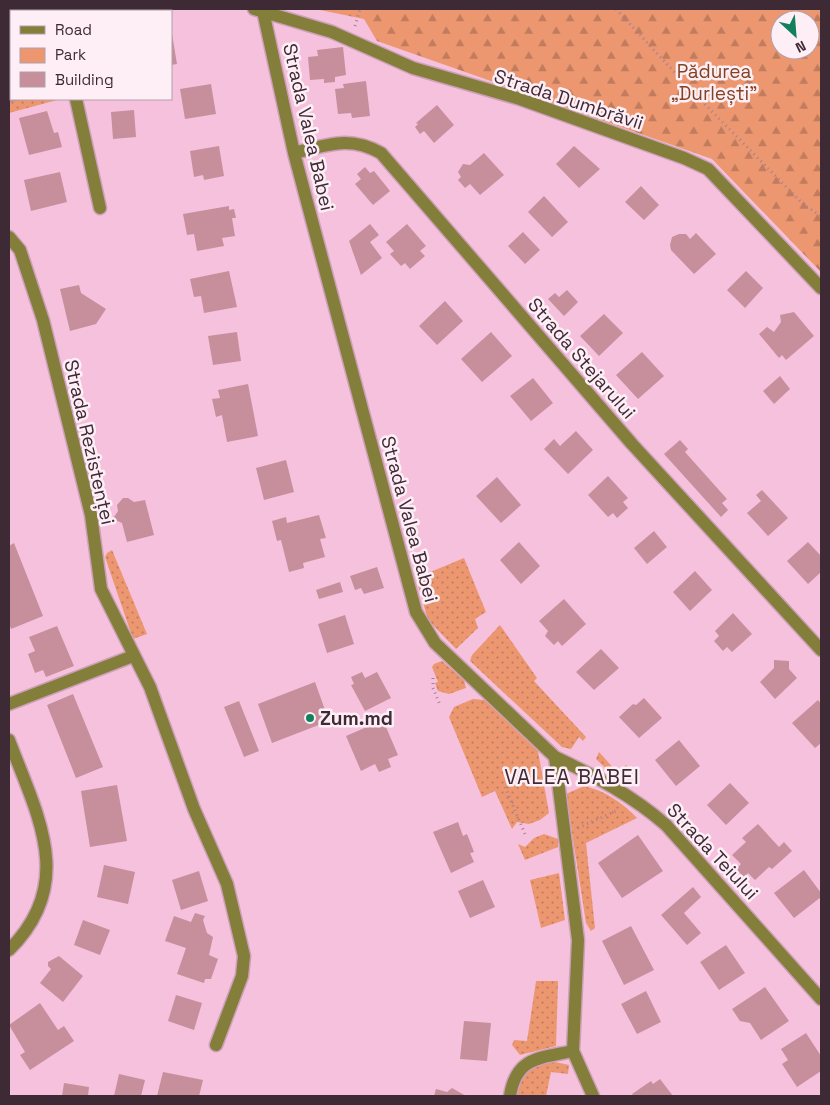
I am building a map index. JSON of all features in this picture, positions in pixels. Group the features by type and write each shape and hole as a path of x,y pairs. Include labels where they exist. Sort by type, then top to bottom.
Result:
{"street":[{"name":"Strada Valea Babei","path":"259,10 294,154 416,612 436,643 555,757"},
{"name":"Strada Dumbrăvii","path":"259,10 332,32 413,68 520,99 684,158 708,169 821,288"},
{"path":"76,100 100,208"},
{"name":"Strada Stejarului","path":"294,154 344,141 368,146 381,153 632,444 821,650"},
{"name":"Strada Rezistenței","path":"9,237 20,250 43,320 90,515 101,589 150,687 194,809 227,884 244,956 242,976 216,1045"},
{"path":"9,704 133,656"},
{"path":"9,740 41,825 47,852 47,885 37,913 23,937 9,950"},
{"path":"555,757 578,940 573,1051 593,1096"},
{"name":"Strada Teiului","path":"555,757 600,779 637,801 666,824 821,999"},
{"path":"510,1096 512,1080 522,1067 534,1059 573,1051"}],"path":[{"path":"616,9 689,88 804,205 821,216"},
{"path":"433,678 433,688 440,705"},
{"path":"505,787 525,834"},
{"path":"564,834 637,801"}],"green space":[{"path":"9,9 41,9 10,10 10,100 57,100 9,113"},
{"name":"Pădurea „Durlești”","path":"315,9 821,9 821,272 712,159 377,41 364,19"},
{"path":"112,550 147,634 133,639 105,557"},
{"path":"464,558 486,612 475,619 478,628 456,649 428,620 416,578"},
{"path":"500,625 537,678 534,681 586,737 583,741 579,737 571,749 562,747 470,661 472,655"},
{"path":"442,661 464,680 466,688 449,694 438,691 435,683 438,682 432,667 434,664"},
{"path":"473,699 485,700 538,751 549,813 540,820 529,824 517,822 512,829 495,791 482,797 449,717 454,707"},
{"path":"599,752 617,772 626,765 636,775 626,784 620,782 596,759"},
{"path":"584,786 613,798 637,818 586,843 595,928 591,931 586,923 566,794"},
{"path":"544,834 558,839 558,847 525,860 518,844 525,847 534,838"},
{"path":"559,873 565,920 541,928 530,880"},
{"path":"536,981 558,981 556,1046 520,1055 512,1045 514,1040 527,1041"},
{"path":"555,1062 569,1065 568,1074 551,1072 546,1096 517,1096 521,1082 529,1072 540,1065"}],"building":[{"path":"9,9 15,9 10,10 10,100 20,100 9,103"},
{"path":"172,34 177,64 172,65"},
{"path":"343,47 346,75 335,77 335,82 324,83 324,79 310,80 308,57 318,56 317,50"},
{"path":"366,81 370,116 352,118 351,113 338,114 335,89 344,88 343,84"},
{"path":"211,84 216,114 185,119 180,89"},
{"path":"437,105 454,125 434,143 424,131 420,134 415,127 418,124 416,123"},
{"path":"134,110 136,137 113,139 111,112"},
{"path":"47,111 54,133 58,132 62,147 29,155 19,118"},
{"path":"219,146 224,176 204,180 203,175 194,177 190,151"},
{"path":"574,146 600,169 579,188 556,164"},
{"path":"484,153 504,175 480,195 470,184 465,188 458,180 461,177 458,172 463,164 470,165"},
{"path":"365,167 370,173 374,171 390,191 373,205 355,184 361,179 357,174"},
{"path":"60,172 67,202 31,211 24,180"},
{"path":"641,186 659,205 644,220 625,202"},
{"path":"544,196 568,222 552,237 528,212"},
{"path":"229,206 229,210 234,209 236,218 232,218 235,236 222,238 224,246 197,251 194,234 187,235 183,214"},
{"path":"370,224 379,235 370,242 382,258 361,275 349,241"},
{"path":"407,224 426,246 420,251 425,256 410,269 405,263 401,266 390,254 394,251 386,242"},
{"path":"523,232 540,250 525,264 508,246"},
{"path":"696,233 716,254 694,274 671,250 670,245 672,237 686,234 690,239"},
{"path":"229,271 237,307 204,313 201,296 194,297 190,279"},
{"path":"746,271 763,288 745,308 727,290"},
{"path":"79,285 81,293 106,309 96,324 70,331 60,289"},
{"path":"567,290 578,302 564,316 548,299 555,293 559,297"},
{"path":"445,301 463,321 437,345 419,326"},
{"path":"794,312 814,336 786,360 782,355 779,358 759,334 767,327 774,332 781,322 780,315"},
{"path":"604,314 623,333 599,356 580,336"},
{"path":"237,332 241,361 213,365 208,336"},
{"path":"491,332 512,356 482,382 461,359"},
{"path":"642,352 664,376 638,399 616,375"},
{"path":"780,376 790,389 774,404 763,391"},
{"path":"533,378 553,403 531,421 510,396"},
{"path":"248,384 258,436 227,442 222,415 216,417 212,399 220,398 218,390"},
{"path":"576,431 593,450 568,474 544,449 554,439 560,446"},
{"path":"680,440 688,449 685,452 727,499 722,503 728,510 721,517 664,454"},
{"path":"286,460 294,492 264,500 256,468"},
{"path":"608,476 628,498 623,502 628,508 617,518 613,513 608,517 588,495"},
{"path":"497,477 521,505 501,523 476,496"},
{"path":"762,490 788,518 768,536 747,513 761,501 756,495"},
{"path":"123,498 128,498 134,502 145,500 154,535 127,542 122,523 115,520 114,517 118,511 117,505"},
{"path":"319,515 326,538 320,539 325,557 303,563 304,568 289,572 281,540 277,541 272,521 286,517 287,523"},
{"path":"654,531 667,547 647,564 634,548"},
{"path":"519,542 540,566 521,584 500,560"},
{"path":"808,542 821,556 821,572 808,584 787,561"},
{"path":"14,543 43,616 11,629 9,623 9,546"},
{"path":"377,567 384,588 364,594 361,588 355,590 350,576"},
{"path":"695,571 712,590 690,611 673,592"},
{"path":"340,582 343,592 319,599 316,590"},
{"path":"564,599 586,624 562,646 558,641 554,645 545,636 548,631 539,621"},
{"path":"733,613 752,634 732,652 727,647 723,651 714,641 719,636 715,631"},
{"path":"345,615 354,644 327,653 318,624"},
{"path":"57,626 74,666 46,677 43,670 35,673 28,654 35,651 29,637"},
{"path":"601,649 619,668 594,690 576,672"},
{"path":"774,660 789,661 789,669 797,678 775,699 760,682 774,668"},
{"path":"362,672 365,678 377,672 391,698 365,711 351,685 354,684 351,677"},
{"path":"315,682 329,721 272,743 258,704"},
{"path":"73,694 103,767 76,778 47,705"},
{"path":"644,698 662,718 639,738 619,717 633,704 636,705"},
{"path":"818,700 821,704 821,743 815,748 792,723"},
{"path":"239,701 259,751 244,757 224,707"},
{"path":"383,720 398,755 388,759 391,767 379,772 375,764 361,771 346,736"},
{"path":"679,740 700,766 676,786 655,760"},
{"path":"730,783 749,803 726,825 707,805"},
{"path":"117,785 127,841 90,847 81,791"},
{"path":"458,822 463,836 467,834 474,852 470,853 474,862 451,873 433,832"},
{"path":"758,824 779,847 784,842 792,851 772,869 769,867 755,880 748,873 744,877 736,869 741,864 732,855 746,842 742,838"},
{"path":"638,835 663,871 622,898 598,863"},
{"path":"104,865 135,872 128,904 97,897"},
{"path":"804,870 821,893 821,897 794,918 774,893"},
{"path":"199,871 208,901 181,910 172,880"},
{"path":"483,880 495,907 470,918 458,891"},
{"path":"693,887 701,897 684,913 701,933 687,945 661,915"},
{"path":"195,913 205,916 203,920 207,933 213,937 209,955 218,959 211,979 205,979 204,983 177,974 186,948 165,941 174,916 191,922"},
{"path":"83,920 110,930 100,955 74,945"},
{"path":"631,926 654,970 624,985 602,941"},
{"path":"726,945 745,973 719,990 700,962"},
{"path":"59,956 83,976 63,1002 40,983 51,969 48,966 48,962"},
{"path":"765,987 789,1021 761,1040 750,1023 740,1021 732,1009"},
{"path":"646,991 661,1022 637,1034 621,1004"},
{"path":"176,995 202,1003 194,1030 168,1021"},
{"path":"40,1003 58,1030 64,1026 74,1041 30,1070 20,1055 25,1052 9,1025"},
{"path":"464,1021 491,1023 487,1061 460,1059"},
{"path":"806,1033 821,1056 821,1071 797,1087 782,1064 788,1060 781,1049"},
{"path":"163,1072 203,1080 199,1096 157,1096"},
{"path":"119,1074 145,1080 141,1096 114,1096"},
{"path":"660,1079 673,1096 634,1096 632,1094 651,1081 653,1084"},
{"path":"64,1083 89,1087 88,1096 62,1096"},
{"path":"452,1088 466,1096 434,1096 436,1089 447,1092"}],"place":[{"name":"Zum.md","path":"310,718"}],"district":[{"name":"VALEA BABEI","path":"572,777"}]}
